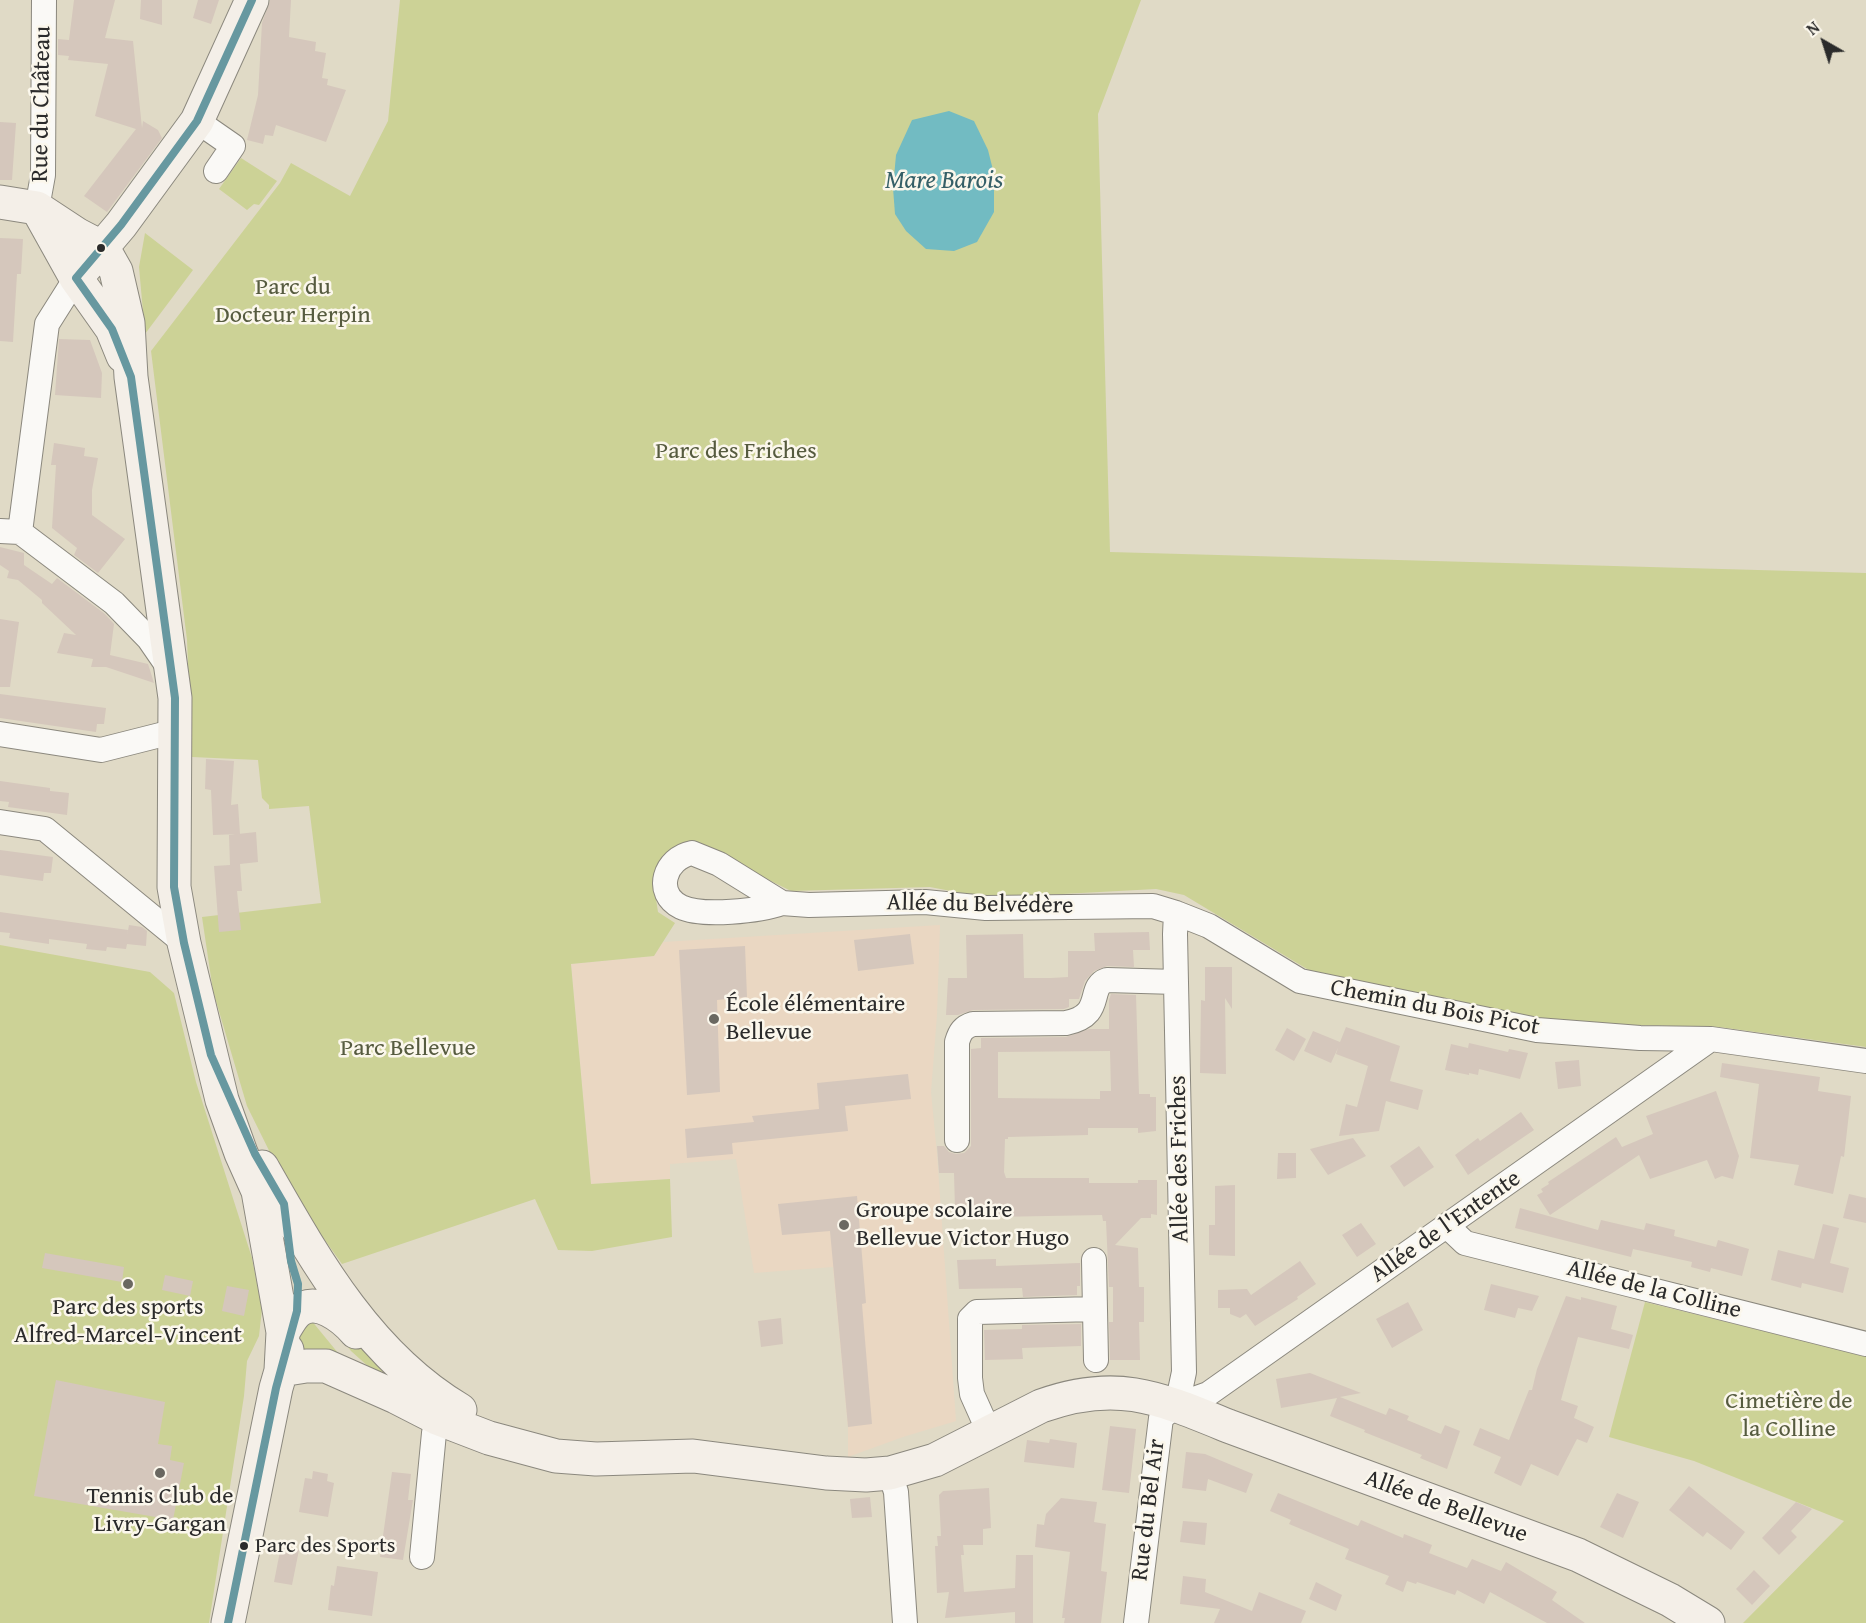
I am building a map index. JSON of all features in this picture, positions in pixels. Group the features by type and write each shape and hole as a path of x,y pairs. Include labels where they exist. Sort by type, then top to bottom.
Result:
{"street":[{"name":"Rue du Château","path":"37,208 43,175 44,0"},
{"path":"171,672 149,639 114,603 10,531 47,324 76,278 103,248 197,122 252,0"},
{"path":"197,122 232,146 216,171"},
{"path":"0,202 37,208 78,235 103,248 116,271 123,297 130,346 131,377 175,698 174,887 184,943 211,1055 255,1154 271,1197 296,1299 228,1623"},
{"path":"37,208 76,278 112,329 131,377"},
{"path":"127,615 143,609 161,595"},
{"path":"0,734 101,750 176,731"},
{"path":"0,822 45,829 184,943"},
{"name":"Allée du Belvédère","path":"782,903 809,905 925,902 986,908 1153,906 1176,913"},
{"name":"Allée des Friches","path":"1176,913 1184,1371 1177,1405"},
{"name":"Chemin du Bois Picot","path":"1176,913 1209,926 1300,981 1537,1030 1640,1038 1711,1039 1866,1061"},
{"path":"957,1140 957,1042 962,1029 973,1024 1066,1023 1077,1020 1090,1010 1095,1003 1097,986 1107,980 1176,982"},
{"name":"Allée de l'Entente","path":"1177,1405 1208,1395 1711,1039"},
{"path":"271,1197 296,1299 367,1373 396,1397"},
{"path":"271,1197 340,1295 371,1333 446,1412"},
{"name":"Allée de la Colline","path":"1447,1226 1465,1243 1866,1344"},
{"path":"1094,1260 1096,1360"},
{"path":"296,1299 328,1310 346,1320 384,1365 446,1412"},
{"path":"989,1432 972,1394 970,1319 973,1315 977,1312 1095,1309"},
{"path":"281,1370 326,1366 396,1397 446,1412"},
{"name":"Allée de Bellevue","path":"446,1412 530,1449 575,1458 693,1456 826,1473 866,1475 890,1473 934,1460 1041,1406 1091,1393 1111,1392 1141,1396 1177,1405 1227,1426 1578,1555 1670,1599 1697,1620"},
{"name":"Rue du Bel Air","path":"1138,1623 1161,1418 1177,1405"},
{"path":"422,1557 434,1432 446,1412"},
{"path":"890,1473 896,1492 905,1623"}],"shaded area":[{"name":"Groupe scolaire Bellevue Victor Hugo","path":"940,925 937,1015 931,1092 956,1421 848,1457 848,1427 833,1267 754,1273 736,1159 670,1164 670,1179 591,1184 571,964 654,956 663,942"}],"green space":[{"path":"400,0 1141,0 1098,114 1110,552 1866,573 1866,1047 1719,1027 1544,1023 1317,975 1184,895 1156,889 987,898 930,887 791,891 694,843 669,851 653,879 658,912 675,923 654,956 571,964 591,1184 670,1179 672,1237 592,1251 558,1250 535,1199 342,1264 288,1189 247,1106 213,991 202,917 321,903 309,806 269,809 269,805 262,798 258,760 192,757 187,640 151,351 280,183 291,163 350,196 388,121"},
{"path":"241,158 277,181 259,205 254,204 247,210 219,189"},
{"path":"145,233 193,270 145,334 139,267"},
{"name":"Parc des sports Alfred-Marcel-Vincent","path":"0,945 150,972 174,993 196,1082 252,1258 262,1309 259,1336 247,1361 244,1396 209,1623 0,1623"},
{"name":"Cimetière de la Colline","path":"1645,1302 1866,1356 1866,1623 1743,1623 1844,1521 1694,1461 1609,1437"},
{"path":"331,1318 391,1377 380,1377 351,1351 329,1323"},
{"path":"311,1320 352,1370 295,1353 303,1323"}],"water":[{"name":"Mare Barois","path":"949,111 974,121 988,150 994,174 994,212 977,242 954,251 926,249 906,231 895,214 893,188 896,155 912,120"}],"building":[{"path":"74,0 115,0 105,38 133,41 142,128 143,121 158,130 162,138 107,212 84,196 136,129 95,116 108,64 68,60 69,56 58,55 58,39 69,40"},
{"path":"141,0 162,0 162,25 140,19"},
{"path":"198,0 219,0 211,24 193,18"},
{"path":"270,0 291,0 289,37 316,42 315,51 326,53 322,78 328,79 327,85 346,90 326,142 276,125 273,136 265,135 263,144 247,140 258,95 262,23"},
{"path":"0,122 16,123 12,180 0,180"},
{"path":"0,238 23,239 21,274 17,274 13,342 0,341"},
{"path":"59,339 90,340 102,373 101,398 55,395"},
{"path":"54,443 85,448 84,456 98,458 92,490 92,515 125,539 98,573 74,555 77,548 52,528 56,465 51,465"},
{"path":"0,547 24,553 24,565 52,584 57,578 105,614 114,624 110,655 148,664 154,683 106,667 91,667 93,659 57,653 64,633 76,635 42,603 42,600 18,580 7,578 9,571 0,565"},
{"path":"0,619 19,622 10,687 0,687"},
{"path":"0,694 106,708 104,724 97,724 96,732 0,718"},
{"path":"206,759 234,761 231,805 238,804 240,834 213,835 211,790 205,789"},
{"path":"0,781 69,793 67,815 8,807 9,802 0,801"},
{"path":"256,832 258,862 240,864 242,891 237,891 241,930 219,932 214,866 230,865 229,835"},
{"path":"0,850 53,857 51,873 44,873 43,881 0,875"},
{"path":"0,912 128,930 127,936 129,925 142,927 147,931 146,946 127,944 126,949 107,947 106,951 86,949 87,944 49,939 49,944 9,938 10,933 0,932"},
{"path":"1149,932 1150,950 1133,950 1134,967 1107,966 1094,971 1085,981 1079,999 1069,999 1069,1007 1064,1009 973,1010 958,1015 946,1015 948,978 967,978 966,935 1023,934 1024,978 1051,978 1068,977 1068,951 1095,951 1094,933"},
{"path":"910,934 914,964 858,971 854,940"},
{"path":"745,946 747,997 717,1000 720,1092 687,1095 679,950"},
{"path":"1205,967 1232,967 1232,1009 1225,998 1226,1074 1200,1073 1201,1000 1205,1001"},
{"path":"1111,994 1136,995 1139,1094 1150,1094 1150,1097 1156,1097 1156,1131 1138,1133 1138,1128 1088,1128 1088,1135 1008,1137 1005,1139 1004,1172 1006,1178 1089,1178 1089,1183 1138,1183 1138,1180 1157,1180 1157,1215 1151,1214 1151,1218 1141,1218 1115,1245 1138,1248 1139,1287 1144,1287 1144,1322 1139,1322 1140,1360 1110,1360 1109,1322 1113,1322 1113,1287 1109,1287 1106,1221 1103,1221 1102,1215 993,1217 992,1209 955,1209 954,1173 939,1173 937,1146 944,1146 949,1152 956,1154 964,1153 971,1146 971,1049 981,1048 981,1038 1066,1037 1089,1029 1109,1029","holes":["1110,1051 1111,1091 1100,1091 1100,1099 998,1098 998,1052"]},
{"path":"1346,1027 1400,1046 1390,1081 1423,1090 1418,1110 1386,1101 1379,1131 1339,1136 1346,1104 1357,1107 1368,1066 1336,1054 1338,1048 1331,1063 1304,1051 1313,1031 1340,1042"},
{"path":"1287,1028 1306,1039 1294,1061 1275,1050"},
{"path":"1469,1043 1508,1052 1509,1049 1528,1053 1520,1079 1479,1069 1478,1075 1445,1070 1451,1044 1468,1048"},
{"path":"1579,1060 1581,1086 1558,1089 1555,1062"},
{"path":"1722,1063 1820,1077 1818,1091 1851,1096 1844,1157 1841,1156 1833,1194 1794,1185 1799,1165 1750,1158 1759,1084 1720,1077"},
{"path":"908,1074 911,1099 845,1106 848,1131 732,1143 733,1154 687,1158 685,1129 754,1122 752,1116 819,1109 817,1083"},
{"path":"1716,1091 1739,1156 1733,1179 1722,1176 1715,1179 1707,1160 1650,1179 1639,1155 1550,1215 1537,1195 1543,1192 1541,1189 1549,1184 1548,1182 1616,1137 1622,1147 1653,1134 1646,1116"},
{"path":"1521,1112 1534,1130 1468,1175 1455,1155 1478,1138 1480,1141"},
{"path":"1353,1138 1366,1156 1328,1175 1310,1149"},
{"path":"1419,1146 1434,1167 1404,1187 1390,1166"},
{"path":"1278,1153 1296,1153 1296,1178 1277,1179"},
{"path":"1235,1185 1235,1256 1209,1255 1209,1225 1215,1225 1215,1186"},
{"path":"1849,1194 1866,1198 1866,1223 1843,1218"},
{"path":"857,1196 866,1303 862,1304 872,1424 848,1427 830,1231 782,1235 778,1204"},
{"path":"1520,1208 1598,1230 1601,1220 1644,1230 1646,1223 1675,1230 1674,1236 1716,1247 1718,1240 1749,1249 1742,1276 1711,1268 1710,1272 1691,1267 1692,1262 1633,1249 1631,1257 1515,1228"},
{"path":"1361,1223 1376,1244 1357,1257 1342,1235"},
{"path":"1823,1224 1839,1228 1830,1263 1849,1268 1843,1293 1802,1283 1801,1288 1771,1280 1778,1250 1814,1259"},
{"path":"45,1253 124,1267 122,1282 42,1268"},
{"path":"996,1259 996,1266 1080,1263 1080,1286 1077,1286 1077,1295 1023,1297 1022,1288 959,1289 957,1260"},
{"path":"1300,1261 1316,1284 1297,1297 1298,1299 1255,1326 1246,1314 1240,1318 1230,1314 1230,1308 1218,1308 1218,1290 1247,1289 1251,1295"},
{"path":"165,1275 193,1281 190,1296 162,1290"},
{"path":"1491,1284 1539,1296 1532,1311 1518,1308 1515,1318 1484,1310"},
{"path":"227,1286 249,1290 244,1316 222,1311"},
{"path":"1566,1296 1581,1300 1581,1297 1617,1306 1611,1329 1633,1335 1629,1349 1578,1337 1561,1400 1578,1406 1574,1418 1594,1427 1587,1443 1577,1439 1558,1476 1531,1464 1521,1486 1494,1473 1501,1457 1473,1445 1480,1428 1509,1440 1529,1390 1532,1390 1537,1369"},
{"path":"1408,1302 1423,1330 1392,1348 1376,1319"},
{"path":"781,1318 783,1344 761,1347 758,1321"},
{"path":"1081,1324 1081,1346 1022,1348 1023,1359 985,1360 984,1330 1022,1329 1022,1325"},
{"path":"1310,1373 1361,1393 1340,1397 1386,1415 1389,1408 1409,1416 1407,1420 1441,1434 1445,1425 1460,1431 1447,1469 1420,1458 1422,1455 1330,1416 1337,1398 1281,1408 1276,1379"},
{"path":"56,1380 165,1402 158,1444 172,1446 170,1460 184,1463 173,1520 34,1496"},
{"path":"1110,1426 1136,1429 1129,1493 1102,1490"},
{"path":"1050,1439 1077,1443 1074,1468 1024,1462 1027,1440 1049,1443"},
{"path":"1186,1452 1205,1454 1253,1474 1246,1493 1208,1479 1206,1491 1182,1488"},
{"path":"313,1471 328,1474 327,1481 334,1483 328,1517 299,1512 305,1478 312,1479"},
{"path":"392,1472 411,1474 408,1500 413,1500 403,1560 380,1557"},
{"path":"1689,1486 1745,1532 1731,1550 1707,1532 1703,1537 1669,1510"},
{"path":"989,1488 991,1528 983,1529 983,1545 963,1545 964,1555 961,1555 964,1592 1015,1588 1016,1555 1033,1555 1033,1623 1015,1623 1015,1612 945,1618 949,1592 937,1593 935,1546 938,1546 937,1536 941,1536 939,1495 943,1491"},
{"path":"1278,1493 1358,1526 1361,1520 1403,1538 1404,1534 1432,1545 1429,1553 1467,1568 1472,1559 1501,1571 1506,1562 1557,1592 1552,1600 1585,1623 1547,1623 1490,1592 1484,1604 1457,1590 1455,1595 1417,1582 1416,1584 1407,1581 1403,1592 1385,1584 1389,1576 1345,1559 1349,1549 1289,1524 1291,1520 1270,1511"},
{"path":"1617,1493 1639,1502 1623,1538 1600,1527"},
{"path":"870,1497 872,1517 852,1518 850,1499"},
{"path":"1061,1498 1097,1502 1094,1522 1106,1524 1101,1571 1107,1572 1101,1623 1064,1623 1065,1618 1062,1618 1070,1552 1035,1547 1037,1524 1044,1525 1046,1514"},
{"path":"1796,1502 1812,1509 1791,1531 1797,1537 1779,1555 1762,1538"},
{"path":"1183,1521 1207,1523 1205,1545 1180,1542"},
{"path":"281,1546 299,1550 292,1585 274,1582"},
{"path":"337,1566 378,1572 372,1616 328,1610 331,1585 334,1586"},
{"path":"1754,1570 1770,1586 1752,1605 1736,1589"},
{"path":"1183,1576 1206,1579 1205,1592 1252,1611 1259,1592 1306,1611 1301,1623 1214,1623 1220,1609 1180,1604"},
{"path":"1316,1582 1342,1595 1336,1611 1309,1599"}],"transit line":[{"path":"228,1623 276,1388 297,1311 298,1284 291,1261 284,1204 255,1154 211,1055 184,943 174,887 175,698 131,377 112,329 76,278 121,225 197,121 252,0"}],"place":[{"name":"École élémentaire Bellevue","path":"714,1019"},
{"name":"Groupe scolaire Bellevue Victor Hugo","path":"844,1225"},
{"name":"Parc des sports Alfred-Marcel-Vincent","path":"128,1284"},
{"name":"Tennis Club de Livry-Gargan","path":"160,1473"},
{"name":"Parc des Sports","path":"244,1546"}],"park label":[{"name":"Parc du Docteur Herpin","path":"293,302"},
{"name":"Parc des Friches","path":"736,452"},
{"name":"Parc Bellevue","path":"408,1049"}]}
